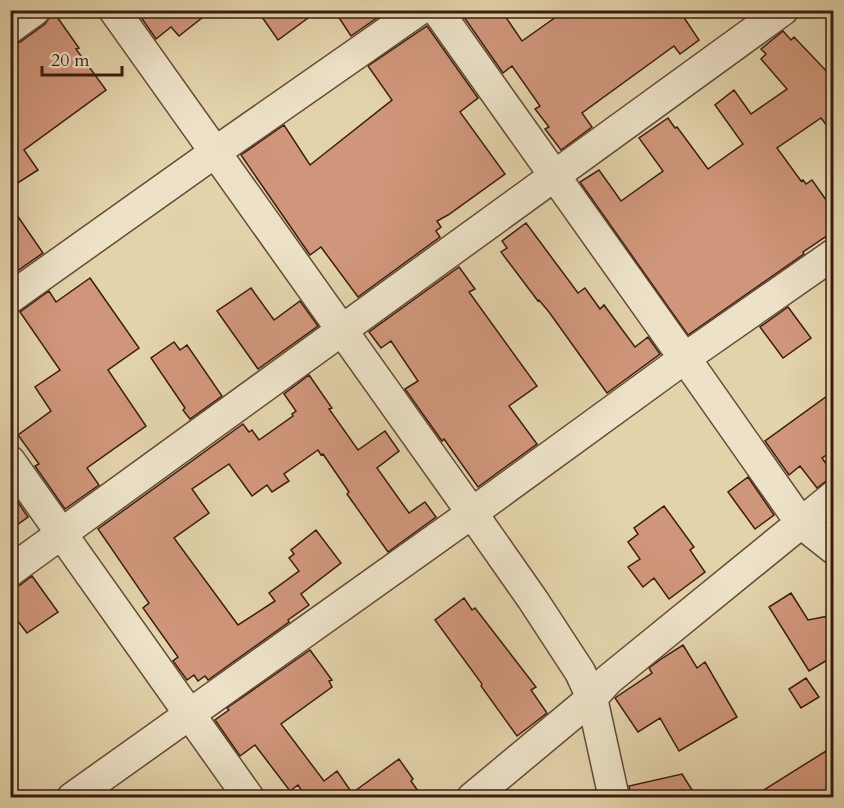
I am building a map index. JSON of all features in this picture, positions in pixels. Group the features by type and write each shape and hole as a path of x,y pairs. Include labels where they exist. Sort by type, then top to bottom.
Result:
{"street":[{"path":"10,28 35,10"},
{"path":"114,10 472,513 580,672 592,698 614,798"},
{"path":"10,298 419,10"},
{"path":"437,10 801,523 834,549"},
{"path":"10,571 783,10"},
{"path":"72,798 685,358 834,254"},
{"path":"10,461 249,798"},
{"path":"472,798 592,698 608,680 834,495"}],"building":[{"path":"136,10 212,10 179,36 171,27 156,39"},
{"path":"257,10 319,10 278,40"},
{"path":"334,10 378,10 381,15 351,36"},
{"path":"459,10 501,10 522,41 566,10 679,10 699,40 680,54 674,46 582,113 592,127 561,150 545,129 549,127 535,109 540,106 512,66 503,73"},
{"path":"55,14 79,48 76,49 106,90 24,150 38,170 10,188 10,45 20,42"},
{"path":"427,26 478,98 460,112 505,174 437,221 441,227 436,231 440,237 358,297 321,247 310,255 241,155 284,125 310,165 392,100 368,66"},
{"path":"783,31 791,40 794,37 834,79 834,135 821,118 777,148 801,181 803,180 806,184 812,180 834,211 834,231 688,335 580,182 599,170 621,201 663,171 639,138 668,118 708,169 743,144 715,105 734,90 751,114 787,89 761,59 766,54 761,49"},
{"path":"10,205 43,253 10,276"},
{"path":"526,223 578,293 585,288 600,309 604,305 635,347 648,337 660,354 607,393 549,312 501,252 507,248 502,241"},
{"path":"459,267 475,289 469,292 537,386 509,406 537,444 478,487 405,389 418,381 391,341 381,348 369,332"},
{"path":"90,278 139,348 108,370 146,426 87,468 99,485 65,509 35,466 39,464 18,435 51,411 35,387 60,370 20,312 49,291 56,302"},
{"path":"251,288 274,320 300,301 318,326 258,369 217,311"},
{"path":"788,307 811,338 783,358 760,327"},
{"path":"174,342 180,350 187,345 222,396 190,419 151,358"},
{"path":"309,375 332,408 329,409 358,450 385,431 399,451 377,468 409,513 425,502 436,517 388,552 347,494 349,492 323,454 321,455 318,450 284,474 289,481 272,492 267,485 252,496 229,464 192,489 209,513 174,538 238,625 275,601 269,593 299,571 289,558 294,554 291,550 316,530 341,563 301,594 309,605 288,620 289,622 208,680 205,676 198,681 194,675 187,680 173,661 178,657 143,608 149,603 98,529 243,424 249,432 252,430 259,440 293,416 292,414 296,411 284,394"},
{"path":"834,391 834,450 822,458 834,475 817,488 800,466 789,475 765,441"},
{"path":"748,477 774,515 755,529 728,492"},
{"path":"15,498 28,517 10,530 10,502"},
{"path":"664,506 694,547 690,550 705,572 669,599 654,578 643,587 628,567 640,559 628,542 638,534 634,528"},
{"path":"32,576 58,612 27,633 10,611 10,588 20,585"},
{"path":"791,593 808,620 834,615 834,656 809,671 769,607"},
{"path":"464,598 472,610 475,608 536,687 531,690 547,713 517,736 435,620"},
{"path":"683,645 697,668 705,662 737,717 679,751 660,718 638,732 615,698 652,673 649,668"},
{"path":"310,650 332,680 329,681 332,687 281,724 324,781 337,771 352,793 399,759 423,798 299,798 304,794 298,785 290,791 255,745 240,756 215,720 229,710 227,708"},
{"path":"806,678 819,697 801,708 789,689"},
{"path":"826,751 834,763 834,798 751,798"},
{"path":"682,774 697,798 631,798 629,786"}]}
